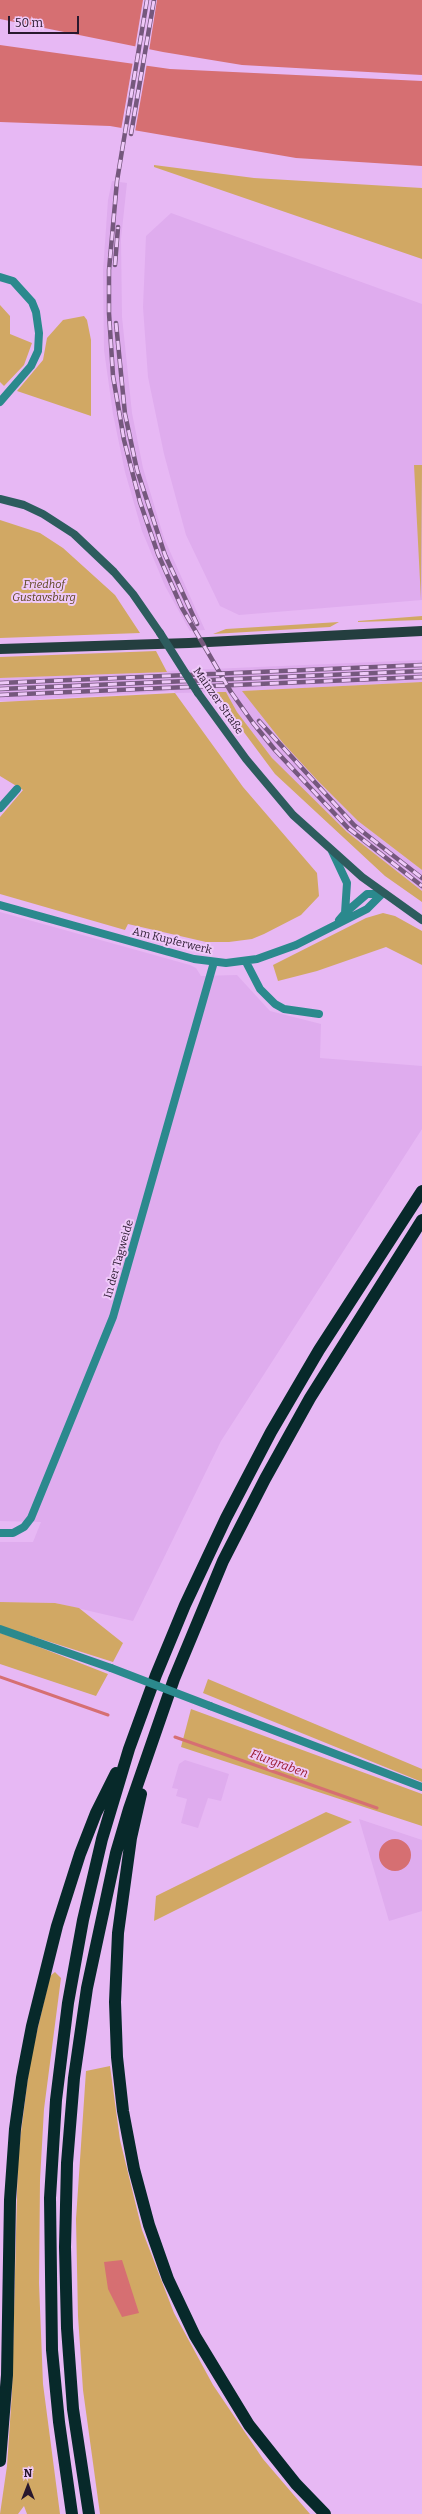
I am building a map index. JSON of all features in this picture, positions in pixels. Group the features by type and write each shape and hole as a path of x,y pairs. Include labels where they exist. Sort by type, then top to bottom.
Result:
{"highway":[{"path":"72,2514 58,2422 50,2314 49,2226 53,2135 62,2044 81,1927 102,1839 129,1749 185,1605 248,1474 319,1350 422,1191"},
{"path":"89,2514 73,2409 67,2328 65,2205 70,2120 83,2010 105,1898 129,1809 161,1716 206,1599 261,1486 333,1358 422,1220"},
{"path":"161,1716 131,1838 118,1933 115,2002 117,2057 127,2138 149,2225 168,2278 195,2336 249,2425 278,2463 320,2510"},
{"path":"0,2462 6,2389 10,2200 15,2129 32,2026 48,1960 80,1854 96,1813 129,1749"}],"main road":[{"name":"Mainzer Straße","path":"0,499 24,505 43,514 74,534 114,572 133,594 198,693 271,791 332,851 382,894 422,920"},
{"path":"0,649 189,643 422,631"}],"street":[{"path":"0,277 13,281 32,302 36,312 40,333 38,351 32,366 0,402"},
{"path":"0,808 17,789"},
{"path":"332,851 347,883 345,913"},
{"name":"Am Kupferwerk","path":"335,924 367,894 382,894"},
{"name":"Am Kupferwerk","path":"0,905 194,959 214,962 246,962 296,945 366,909 382,894"},
{"name":"In der Tagweide","path":"0,1533 13,1533 24,1527 32,1518 114,1317 214,962"},
{"path":"246,962 260,989 275,1004 284,1009 319,1014"},
{"path":"0,1629 110,1668 422,1788"}],"shaded area":[{"path":"0,0 422,0 422,75 242,65 163,52 0,19"},
{"path":"0,45 170,69 422,81 422,166 296,158 110,126 0,122"},
{"path":"112,181 127,183 121,239 122,317 132,413 143,468 164,538 205,630 190,631 165,586 142,531 125,472 113,414 104,350 103,271 108,200"},
{"path":"171,213 422,304 422,600 239,615 220,606 186,535 164,454 148,377 143,307 146,236"},
{"path":"422,660 422,682 243,691 283,743 358,821 422,870 422,891 347,832 303,791 272,758 237,712 226,692 175,693 174,691 40,699 35,701 0,701 0,678"},
{"path":"0,912 190,965 196,968 201,976 237,975 270,1011 321,1024 320,1058 422,1066 422,1129 221,1441 133,1621 55,1603 0,1602 0,1542 33,1542 41,1522 0,1521"},
{"path":"185,1760 229,1774 221,1801 208,1798 198,1828 181,1823 187,1799 176,1796 178,1789 172,1788 179,1764"},
{"path":"359,1819 422,1840 422,1911 389,1921"},
{"path":"395,1839 404,1842 408,1846 411,1855 408,1864 404,1868 395,1871 386,1868 382,1864 379,1855 382,1846 386,1842"},
{"path":"122,2260 139,2313 122,2317 108,2289 104,2262"}],"green space":[{"path":"154,165 254,178 422,188 422,259 154,167"},
{"path":"0,305 10,316 10,334 32,343 24,365 4,386 0,382"},
{"path":"84,316 87,320 91,340 91,416 17,391 43,360 47,338 63,320"},
{"path":"414,465 422,465 421,600"},
{"name":"Friedhof Gustavsburg","path":"0,520 40,533 63,548 115,595 140,633 0,638"},
{"path":"422,616 422,620 358,622 358,621"},
{"path":"339,622 330,627 213,634 226,629"},
{"path":"156,651 167,672 0,678 0,657"},
{"path":"422,682 422,870 358,821 283,743 242,691"},
{"path":"214,692 226,692 237,712 272,758 347,832 422,891 422,902 385,876 275,774"},
{"path":"175,693 243,787 317,873 319,896 301,915 252,939 229,942 206,942 128,924 125,930 0,894 0,817 23,790 0,776 0,702"},
{"path":"383,913 395,916 422,931 422,965 386,947 317,971 278,981 273,965 366,918"},
{"path":"0,1602 55,1603 79,1608 123,1643 113,1662 0,1626"},
{"path":"0,1633 108,1674 96,1696 0,1664"},
{"path":"208,1679 422,1769 422,1782 203,1693"},
{"path":"191,1709 422,1794 422,1826 181,1747"},
{"path":"326,1812 352,1822 154,1921 156,1896"},
{"path":"55,1972 61,1978 44,2109 40,2180 39,2283 43,2384 60,2514 27,2514 24,2506 18,2514 0,2514 7,2466 12,2392 18,2156 30,2061 50,1976"},
{"path":"110,2066 120,2140 142,2230 174,2313 213,2385 263,2459 310,2514 100,2514 83,2390 78,2316 76,2219 86,2071"}],"pier":[{"path":"143,0 157,0 149,51 135,48"},
{"path":"133,61 147,63 135,132 121,130"}],"waterway":[{"name":"Flurgraben","path":"0,1677 108,1715"},
{"name":"Flurgraben","path":"175,1737 377,1808"}],"railway":[{"path":"147,0 117,181 109,270 109,313 113,376 124,440 140,502 158,554 182,608 231,692 253,723 275,750 348,828 422,886"},
{"path":"131,134 154,0"},
{"path":"115,265 118,227"},
{"path":"116,323 125,414 137,470 165,555 197,624"},
{"path":"0,683 422,665"},
{"path":"0,689 422,671"},
{"path":"0,695 422,677"},
{"path":"259,721 354,825 422,878"}]}
